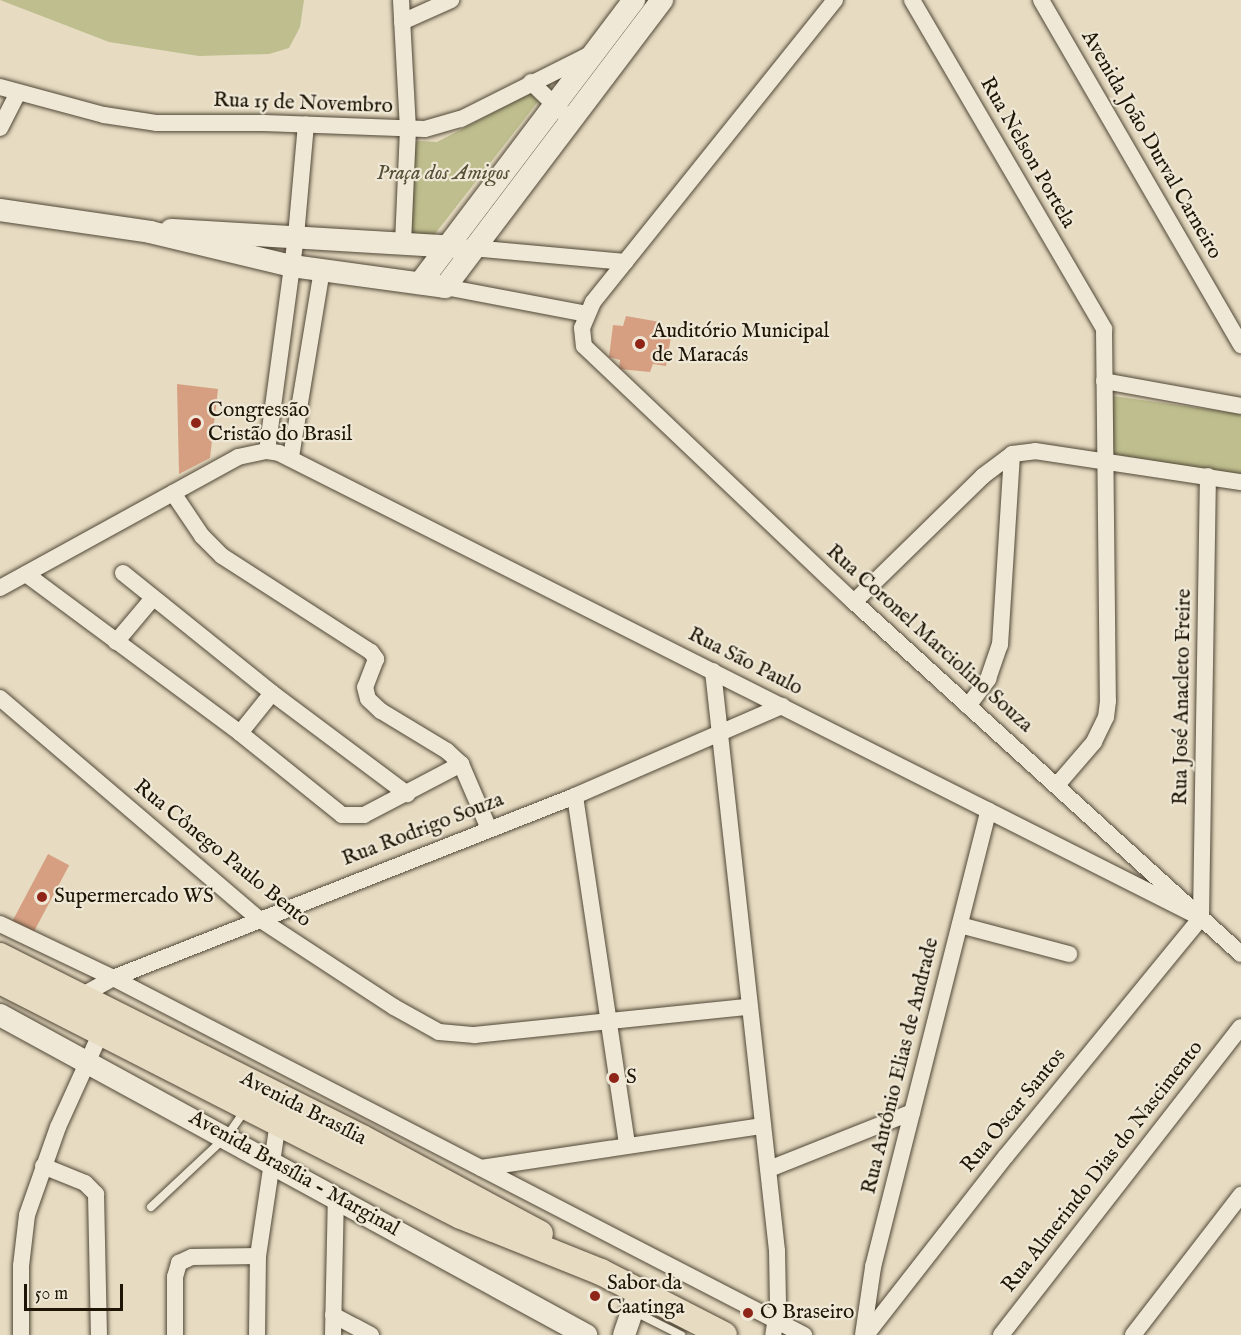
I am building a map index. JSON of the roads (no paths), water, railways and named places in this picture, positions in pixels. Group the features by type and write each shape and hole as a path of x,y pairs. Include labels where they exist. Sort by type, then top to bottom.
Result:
{"main road":[{"path":"420,283 552,104 634,0"},
{"path":"0,210 150,232 292,266 445,287 472,248 662,0"},
{"path":"150,232 177,229 472,248"},
{"name":"Avenida Brasília","path":"0,956 280,1097 357,1149"},
{"name":"Avenida Brasília","path":"0,981 278,1122 357,1149 528,1226 601,1272 635,1301 709,1332"},
{"name":"Avenida Brasília - Marginal","path":"0,1015 271,1159 586,1335"},
{"path":"624,1335 635,1301"}],"street":[{"path":"401,0 408,129 403,244"},
{"path":"402,22 451,0"},
{"path":"445,287 586,314 835,0"},
{"name":"Rua Nelson Portela","path":"912,0 1104,329 1104,381"},
{"name":"Avenida João Durval Carneiro","path":"1041,0 1241,345"},
{"name":"Rua 15 de Novembro","path":"0,87 149,123 306,124 408,129 448,124 592,53"},
{"path":"531,82 570,119"},
{"path":"0,128 18,93"},
{"path":"0,588 238,458 267,451 296,236 306,124"},
{"path":"472,248 625,262"},
{"path":"291,457 322,269"},
{"name":"Rua Coronel Marciolino Souza","path":"586,314 582,338 589,353 854,602 1241,954"},
{"path":"1057,785 1094,742 1106,717 1104,381 1241,406"},
{"name":"Rua São Paulo","path":"267,451 291,457 1201,918"},
{"path":"854,602 983,476 1012,454 1035,451 1241,482"},
{"path":"968,706 988,679 1000,645 1012,454"},
{"name":"Rua José Anacleto Freire","path":"1201,918 1208,476"},
{"path":"173,493 202,536 222,556 368,648 376,659 366,687 368,699 381,711 447,751 461,764 489,829"},
{"path":"123,573 272,693 408,794"},
{"path":"26,574 349,817 364,815 408,794 461,764"},
{"path":"116,642 153,598"},
{"path":"713,671 761,1126 769,1169 778,1284 774,1327"},
{"path":"240,733 272,693"},
{"name":"Rua Cônego Paulo Bento","path":"0,698 258,918 385,1002 439,1032 475,1035 610,1019 748,1007"},
{"name":"Rua Rodrigo Souza","path":"81,996 113,978 258,918 575,796 782,706"},
{"path":"575,796 627,1145"},
{"name":"Rua Antônio Elias de Andrade","path":"865,1335 873,1267 989,810"},
{"name":"Rua Oscar Santos","path":"865,1335 1006,1156 1201,918"},
{"path":"0,924 113,978 481,1168 774,1327 804,1335"},
{"path":"960,926 1069,954"},
{"name":"Rua Almerindo Dias do Nascimento","path":"1001,1335 1241,1027"},
{"path":"21,1335 23,1239 43,1166 86,1062 101,1032"},
{"path":"280,1097 293,1072"},
{"path":"769,1169 912,1112"},
{"path":"257,1335 258,1256 278,1122"},
{"path":"481,1168 761,1126"},
{"path":"43,1166 85,1183 96,1194 99,1335"},
{"path":"1132,1335 1241,1195"},
{"path":"333,1335 336,1196"},
{"path":"175,1335 175,1277 179,1263 192,1257 258,1256"},
{"path":"333,1315 371,1335"}],"lane":[{"path":"151,1207 227,1136 247,1107"},
{"path":"635,1301 681,1335"}],"place":[{"name":"Auditório Municipal de Maracás","path":"640,344"},
{"name":"Congressão Cristão do Brasil","path":"196,423"},
{"name":"Supermercado WS","path":"42,897"},
{"name":"S","path":"614,1078"},
{"name":"Sabor da Caatinga","path":"595,1296"},
{"name":"O Braseiro","path":"748,1313"}],"park label":[{"name":"Praça dos Amigos","path":"443,174"}]}
